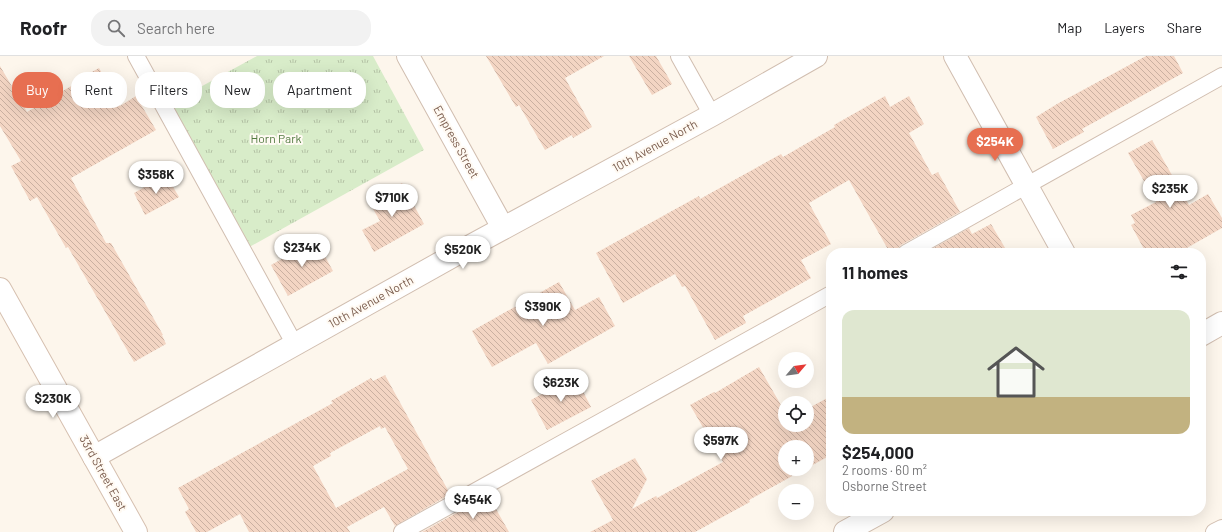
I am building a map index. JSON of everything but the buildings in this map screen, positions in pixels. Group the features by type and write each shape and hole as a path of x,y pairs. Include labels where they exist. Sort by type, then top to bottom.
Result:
{"street":[{"name":"Empress Street","path":"408,56 503,228"},
{"name":"10th Avenue North","path":"94,457 503,228 712,115 816,56"},
{"path":"955,56 1061,248"},
{"name":"33rd Street East","path":"0,289 136,532"},
{"path":"1206,332 1222,323"},
{"path":"845,532 874,516"}],"lane":[{"path":"136,56 295,345"},
{"path":"679,56 712,115"},
{"path":"915,248 1222,76"},
{"path":"402,532 826,297"},
{"path":"1214,532 1222,528"}],"green space":[{"name":"Horn Park","path":"257,56 373,56 424,150 244,250 165,108 202,108 202,86 210,82 210,108 265,108 265,72 228,72"}]}
